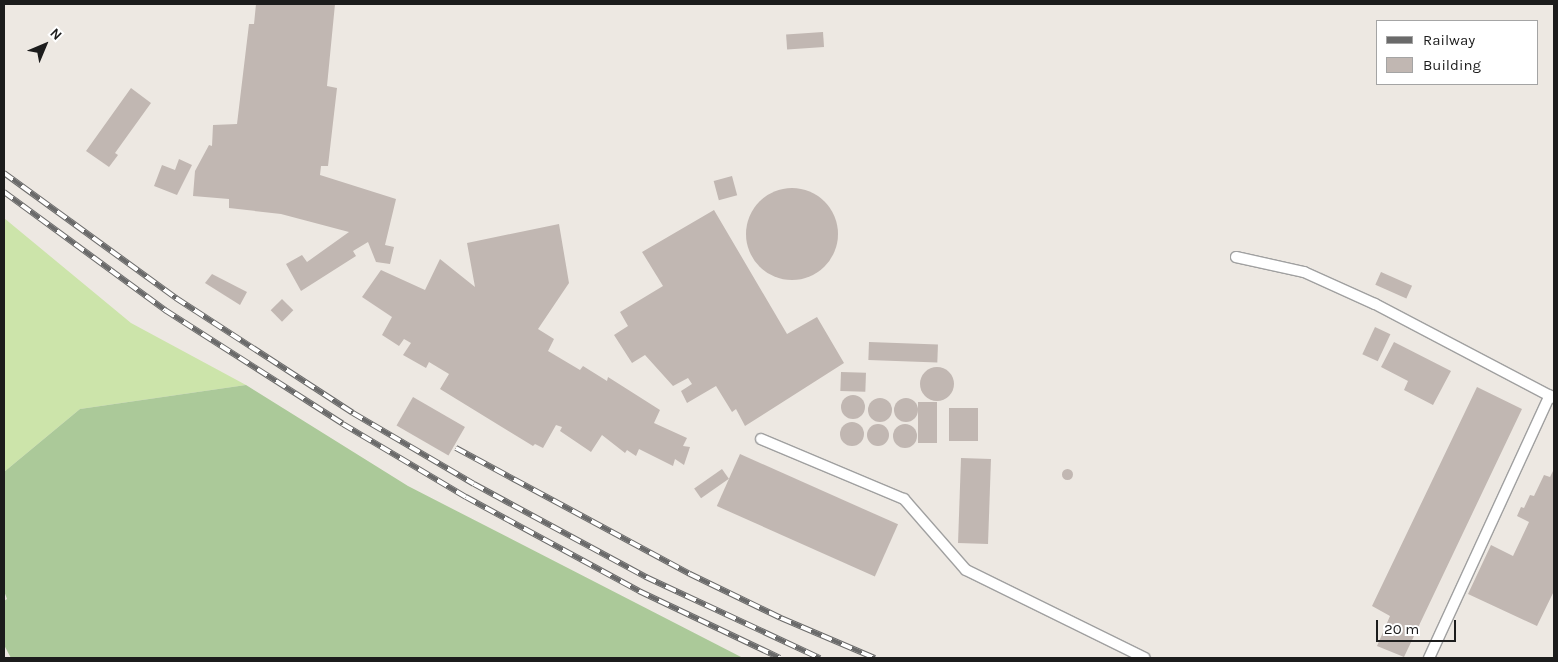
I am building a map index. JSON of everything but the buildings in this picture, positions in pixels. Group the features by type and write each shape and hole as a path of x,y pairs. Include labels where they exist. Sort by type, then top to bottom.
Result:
{"lane":[{"path":"1236,256 1304,272 1375,304 1552,396 1429,658"},
{"path":"761,439 904,499 966,570 1145,658"}],"green space":[{"path":"4,218 131,323 246,385 80,409 4,472"},
{"path":"246,385 408,486 743,658 11,658 4,645 4,601 7,599 4,591 4,472 80,409"}],"railway":[{"path":"4,173 176,298 353,413 474,484 646,577 820,658"},
{"path":"4,192 165,310 343,424 466,497 639,591 780,658"},
{"path":"456,448 690,574 781,618 875,658"}]}
